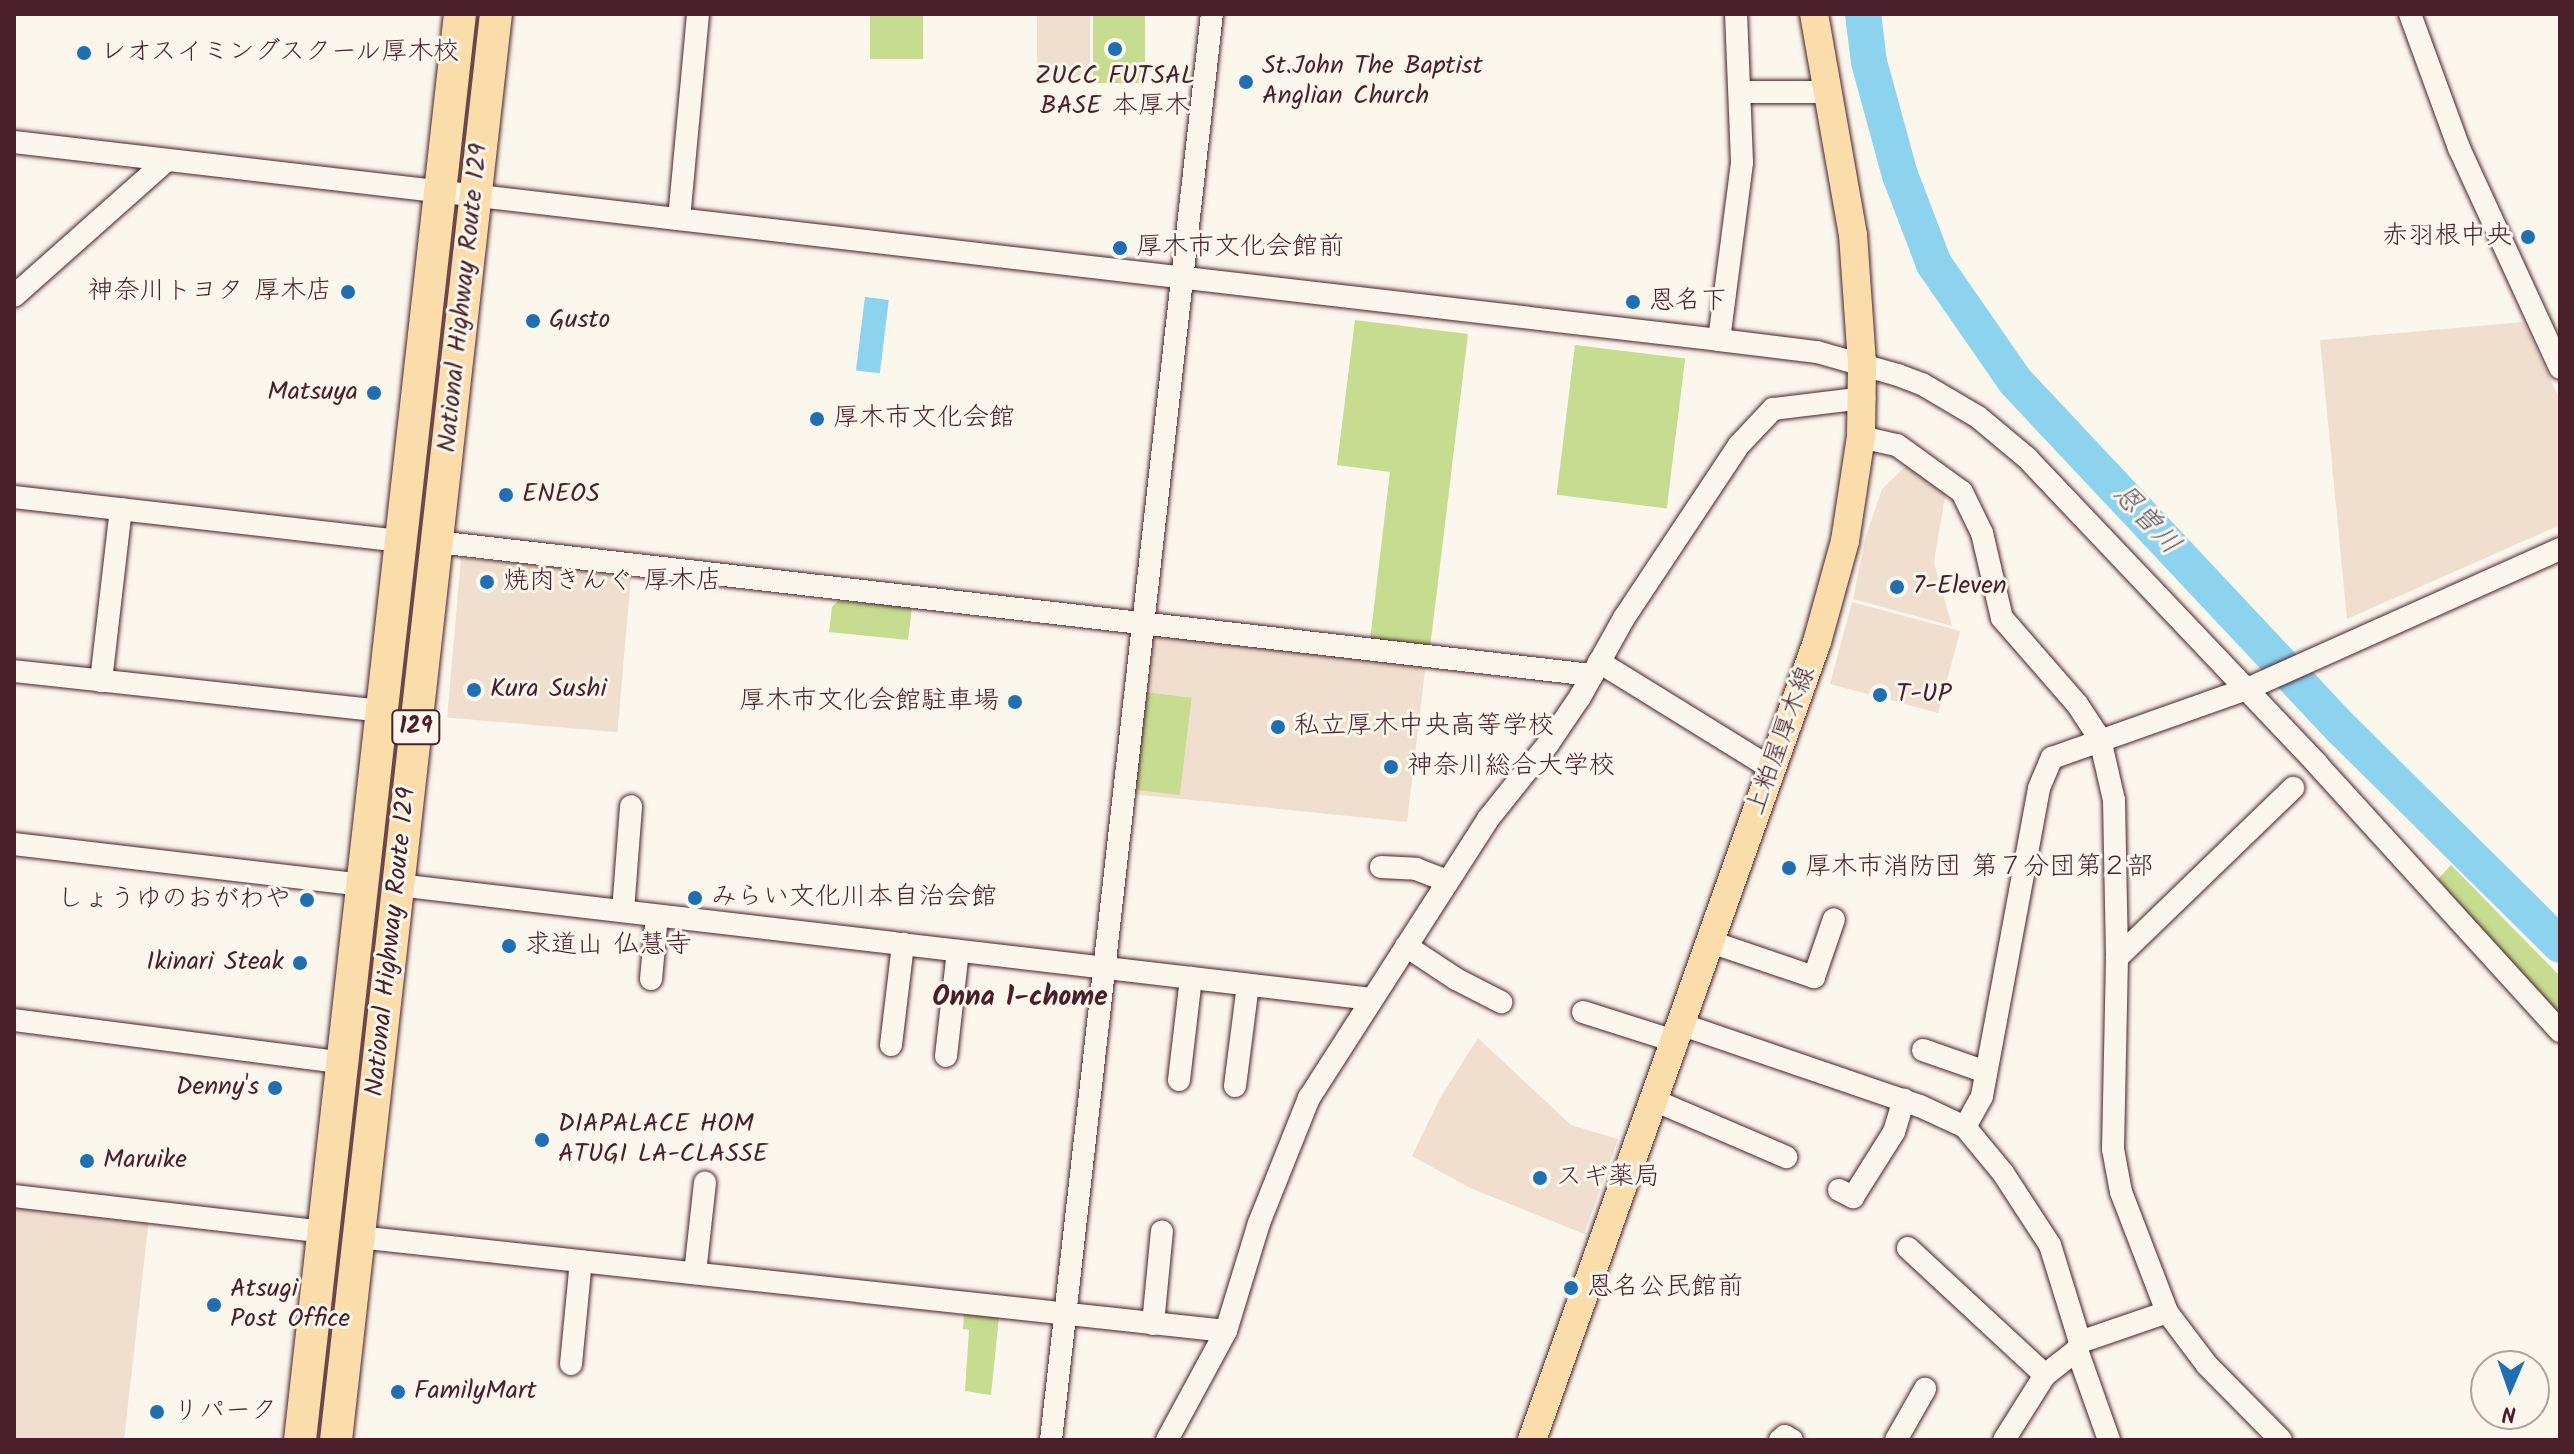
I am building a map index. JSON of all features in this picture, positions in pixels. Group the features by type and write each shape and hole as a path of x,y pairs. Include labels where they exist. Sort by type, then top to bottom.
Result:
{"highway":[{"name":"National Highway Route 129","path":"300,1440 460,14"},
{"name":"National Highway Route 129","path":"336,1440 496,14"}],"main road":[{"name":"上粕屋厚木線","path":"1532,1440 1656,1101 1817,642 1845,541 1861,437 1864,398 1862,363 1853,235 1814,14"}],"street":[{"path":"679,219 698,14"},
{"path":"1051,1440 1212,14"},
{"path":"1719,340 1742,162 1736,14"},
{"path":"2410,14 2459,148 2560,368"},
{"path":"1741,92 1828,92"},
{"path":"14,142 1719,340 1817,352 1862,363 1922,384 1978,417 2027,458 2255,686 2560,1031"},
{"path":"14,296 167,160"},
{"path":"1167,1440 1226,1331 1259,1223 1309,1098 1488,819 1548,744 1624,618 1739,445 1773,409 1864,398"},
{"path":"1861,437 1897,445 1962,492 1982,533 2002,618 2077,704 2100,739 2114,800 2117,958 2113,1149 2121,1192 2167,1312 2207,1365 2281,1440"},
{"path":"14,497 402,541"},
{"path":"101,681 121,509"},
{"path":"437,542 1142,623 1595,669 1772,769"},
{"path":"1965,1127 1982,1096 2045,768 2052,758 2255,686 2309,659 2560,549"},
{"path":"14,671 72,688 101,681 382,711"},
{"path":"2117,958 2293,788"},
{"path":"623,911 631,806"},
{"path":"14,844 363,885"},
{"path":"1381,867 1416,869 1448,881"},
{"path":"398,885 1371,999"},
{"path":"651,979 657,916"},
{"path":"1711,942 1823,980 1833,918"},
{"path":"891,1045 903,944"},
{"path":"1406,946 1456,979 1501,1002"},
{"path":"946,1056 958,951"},
{"path":"1179,1080 1191,978"},
{"path":"1235,1086 1248,985"},
{"path":"1593,1012 1680,1033 1904,1100 1965,1127 2003,1173 2050,1245 2078,1346 2109,1440"},
{"path":"14,1020 343,1063"},
{"path":"1923,1050 1986,1072"},
{"path":"1853,1198 1894,1132 1904,1100"},
{"path":"1656,1101 1786,1157"},
{"path":"695,1273 705,1183"},
{"path":"14,1196 324,1232"},
{"path":"1153,1324 1162,1231"},
{"path":"358,1237 1226,1331"},
{"path":"1912,1257 1966,1311 2045,1375"},
{"path":"571,1364 581,1261"},
{"path":"2007,1428 2045,1375 2078,1346 2167,1312"},
{"path":"1896,1440 1925,1389"},
{"path":"1780,1440 1785,1436 1792,1440"}],"shaded area":[{"path":"1037,14 1090,14 1090,78 1037,78"},
{"path":"2523,322 2560,400 2560,525 2347,619 2320,340"},
{"path":"1908,464 1946,491 1934,562 1952,626 1853,599 1866,536 1882,489"},
{"path":"461,558 631,573 617,732 447,717"},
{"name":"T-UP","path":"1852,602 1960,631 1938,713 1830,684"},
{"name":"私立厚木中央高等学校","path":"1156,633 1426,662 1407,822 1132,794 1147,640"},
{"path":"1478,1038 1571,1125 1618,1139 1584,1234 1470,1188 1412,1156 1440,1098"},
{"path":"14,1203 149,1218 124,1440 14,1440"}],"green space":[{"path":"870,14 923,14 923,59 870,59"},
{"name":"ZUCC FUTSAL BASE 本厚木","path":"1093,14 1145,14 1145,83 1093,83"},
{"path":"1355,320 1468,334 1430,648 1370,640 1390,472 1337,465"},
{"path":"1575,345 1685,359 1667,508 1557,495"},
{"path":"838,601 912,607 908,640 829,632 832,607"},
{"path":"1144,692 1192,698 1180,795 1132,789"},
{"path":"2451,865 2560,976 2560,1023 2438,879"},
{"path":"964,1313 999,1317 991,1395 965,1391 969,1330 963,1329"}],"water":[{"path":"865,297 889,300 880,373 856,370"}],"waterway":[{"name":"恩曽川","path":"1863,14 1869,62 1900,175 1934,264 2015,381 2342,729 2560,945"}],"place":[{"name":"ZUCC FUTSAL BASE 本厚木","path":"1115,49"},
{"name":"レオスイミングスクール厚木校","path":"84,53"},
{"name":"St.John The Baptist Anglian Church","path":"1246,82"},
{"name":"赤羽根中央","path":"2528,237"},
{"name":"厚木市文化会館前","path":"1120,248"},
{"name":"神奈川トヨタ 厚木店","path":"348,292"},
{"name":"恩名下","path":"1633,302"},
{"name":"Gusto","path":"533,321"},
{"name":"Matsuya","path":"374,393"},
{"name":"厚木市文化会館","path":"817,419"},
{"name":"ENEOS","path":"506,495"},
{"name":"焼肉きんぐ 厚木店","path":"487,582"},
{"name":"7-Eleven","path":"1897,587"},
{"name":"Kura Sushi","path":"474,690"},
{"name":"T-UP","path":"1880,695"},
{"name":"厚木市文化会館駐車場","path":"1015,702"},
{"name":"私立厚木中央高等学校","path":"1278,727"},
{"name":"神奈川総合大学校","path":"1391,767"},
{"name":"厚木市消防団 第７分団第２部","path":"1789,868"},
{"name":"みらい文化川本自治会館","path":"695,898"},
{"name":"しょうゆのおがわや","path":"307,900"},
{"name":"求道山 仏慧寺","path":"509,946"},
{"name":"Ikinari Steak","path":"300,963"},
{"name":"Denny's","path":"275,1088"},
{"name":"DIAPALACE HOM ATUGI LA-CLASSE","path":"542,1140"},
{"name":"Maruike","path":"87,1161"},
{"name":"スギ薬局","path":"1540,1178"},
{"name":"恩名公民館前","path":"1571,1288"},
{"name":"Atsugi Post Office","path":"214,1305"},
{"name":"FamilyMart","path":"398,1392"},
{"name":"リパーク","path":"157,1412"}],"district":[{"name":"Onna 1-chome","path":"1020,998"}]}
